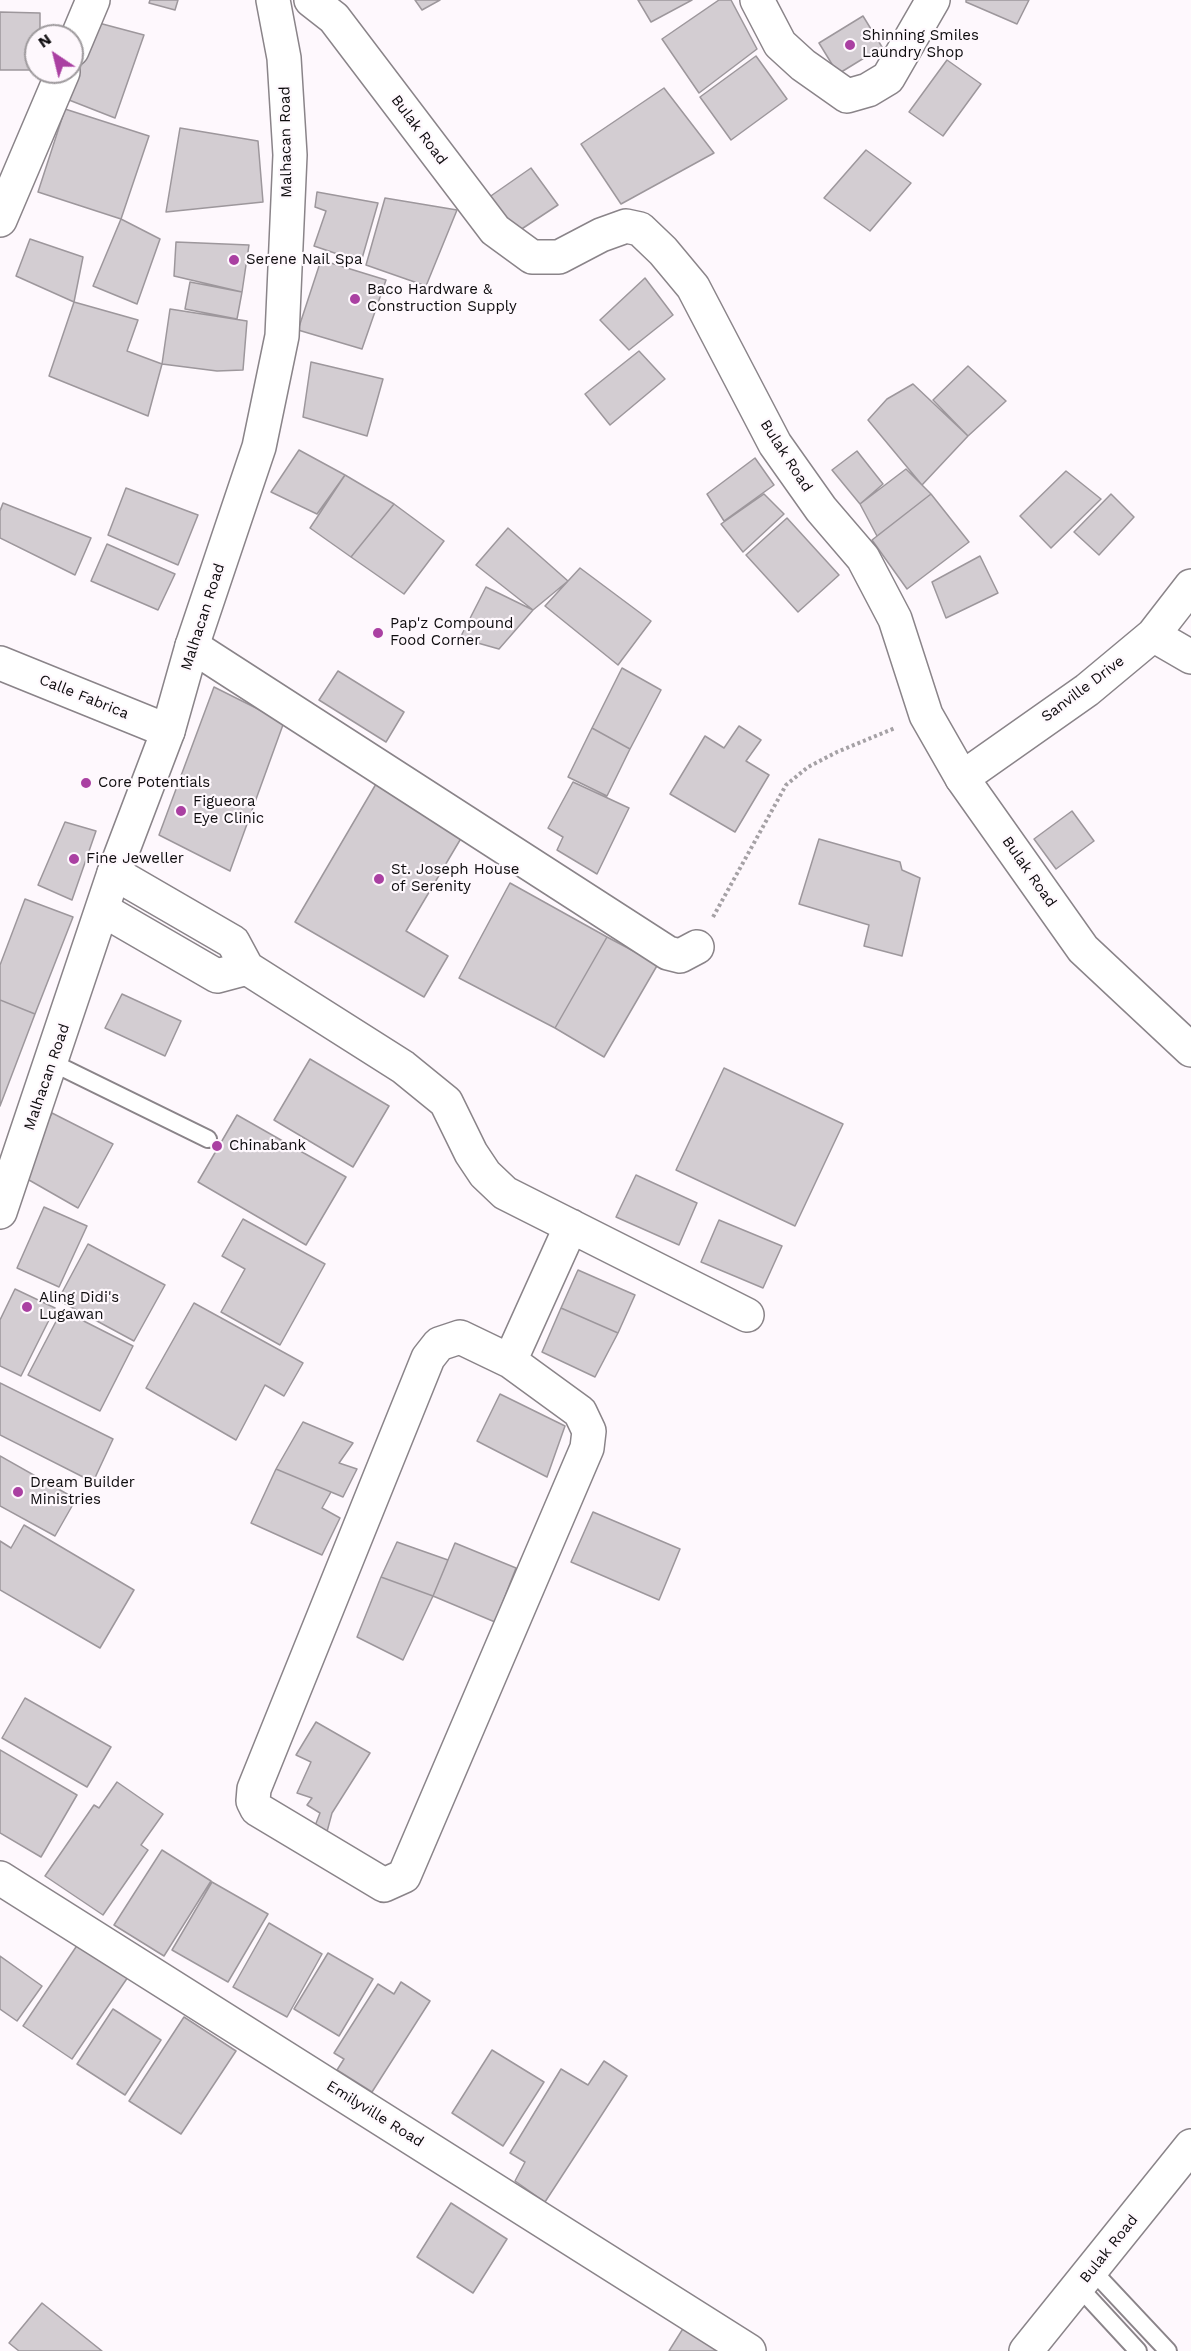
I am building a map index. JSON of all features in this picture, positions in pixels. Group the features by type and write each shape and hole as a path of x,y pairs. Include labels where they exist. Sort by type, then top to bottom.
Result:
{"street":[{"path":"83,24 93,0"},
{"name":"Malhacan Road","path":"0,1212 114,873 168,731 192,645 259,447 282,336 290,155 284,58 273,0"},
{"name":"Bulak Road","path":"311,0 334,18 495,230 514,245 532,257 559,257 601,235 626,226 640,229 663,251 693,287 776,444 821,509 863,558 895,620 926,715 962,778 1083,949 1191,1050"},
{"path":"757,0 780,44 803,65 847,96 868,90 888,78 933,0"},
{"path":"0,220 58,84"},
{"name":"Sanville Drive","path":"962,778 1087,690 1153,635 1191,586"},
{"path":"1153,635 1191,657"},
{"path":"192,645 668,953 680,956 697,947"},
{"name":"Calle Fabrica","path":"0,663 168,731"},
{"path":"114,873 233,942 247,968 403,1067 422,1082 446,1102 471,1153 505,1193 747,1315"},
{"path":"103,910 217,976 247,968"},
{"path":"510,1361 571,1226"},
{"path":"460,1337 510,1361 580,1412 589,1431 587,1448 404,1876 384,1884 256,1809 253,1801 254,1789 428,1358 439,1344 460,1337"},
{"name":"Emilyville Road","path":"0,1878 749,2351"},
{"name":"Bulak Road","path":"1026,2351 1189,2154"}],"lane":[{"path":"51,1062 208,1139"},
{"path":"1085,2278 1138,2351"},
{"path":"1085,2278 1168,2351"}],"path":[{"path":"697,947 786,785 808,767 837,752 926,715"}],"building":[{"path":"150,0 178,0 175,10 149,3"},
{"path":"415,0 440,0 422,10"},
{"path":"638,0 692,0 651,22"},
{"path":"719,0 731,0 757,49 699,93 662,39"},
{"path":"966,0 1029,0 1017,24 966,2"},
{"path":"0,12 40,13 40,24 24,24 24,70 0,70"},
{"name":"Shinning Smiles Laundry Shop","path":"863,16 882,47 838,74 819,43"},
{"path":"95,22 144,35 115,118 69,100 74,84 84,84 84,55"},
{"path":"756,56 787,99 731,140 700,97"},
{"path":"947,60 981,84 943,136 909,112"},
{"path":"664,88 714,153 621,204 581,144"},
{"path":"65,109 149,136 121,219 38,192"},
{"path":"180,128 258,141 263,202 166,212"},
{"path":"866,150 911,183 870,231 824,198"},
{"path":"531,168 558,205 511,236 485,200"},
{"path":"317,192 378,203 361,262 314,246 326,211 315,207"},
{"path":"385,198 457,210 426,286 366,265"},
{"path":"121,219 160,239 137,304 93,286"},
{"path":"30,239 83,257 74,302 16,276"},
{"path":"176,242 249,245 242,292 174,276"},
{"path":"321,260 386,280 362,349 298,330"},
{"path":"645,278 673,315 629,350 600,320"},
{"path":"190,282 242,292 237,319 185,309"},
{"path":"74,302 138,320 127,351 162,364 148,416 49,376"},
{"path":"170,309 247,321 243,370 217,371 162,364"},
{"path":"639,351 665,379 610,425 585,394"},
{"path":"311,362 383,379 367,436 303,417"},
{"path":"968,366 1006,401 968,436 933,400"},
{"path":"913,384 968,436 922,485 868,420 887,399"},
{"path":"299,450 345,475 317,514 271,492"},
{"path":"857,451 883,484 860,504 832,470"},
{"path":"755,458 774,485 724,521 707,494"},
{"path":"906,469 931,494 877,536 860,504"},
{"path":"1066,471 1101,499 1051,548 1020,516"},
{"path":"345,475 394,504 351,557 310,528"},
{"path":"126,488 198,515 178,565 108,535"},
{"path":"764,494 784,514 743,552 721,524"},
{"path":"931,494 969,542 907,589 872,540"},
{"path":"1111,494 1134,517 1099,555 1074,532"},
{"path":"3,503 91,538 75,575 0,538 0,511"},
{"path":"394,504 444,541 404,594 351,557"},
{"path":"787,518 839,575 798,612 746,555"},
{"path":"508,528 568,581 533,610 476,565"},
{"path":"107,544 175,574 158,610 91,581"},
{"path":"980,556 998,593 946,618 932,582"},
{"path":"580,568 651,621 618,665 545,606"},
{"path":"486,587 533,610 499,649 460,638"},
{"path":"622,668 661,690 630,749 592,728"},
{"path":"338,671 404,712 386,742 319,700"},
{"path":"214,687 284,722 230,871 159,835"},
{"path":"739,726 761,740 746,761 769,775 735,832 670,794 705,736 724,748"},
{"path":"592,728 630,749 607,796 568,777"},
{"path":"573,782 629,808 597,874 557,850 563,837 548,828"},
{"name":"St. Joseph House of Serenity","path":"376,784 463,835 406,931 448,956 424,997 295,922"},
{"path":"1072,811 1094,841 1056,869 1034,839"},
{"path":"65,822 96,831 72,900 38,885"},
{"path":"819,839 900,862 902,870 920,878 902,956 864,946 869,925 799,904"},
{"path":"510,883 607,937 555,1028 459,978"},
{"path":"25,899 73,917 35,1014 0,1000 0,965"},
{"path":"607,937 658,964 604,1057 555,1028"},
{"path":"122,994 181,1021 165,1056 105,1028"},
{"path":"0,1000 35,1014 0,1106"},
{"path":"310,1059 389,1106 353,1167 274,1120"},
{"path":"724,1068 843,1124 795,1226 676,1170"},
{"path":"52,1113 113,1144 78,1208 22,1176"},
{"path":"237,1115 346,1177 306,1245 198,1182"},
{"path":"636,1175 697,1203 679,1245 616,1217"},
{"path":"44,1207 87,1226 59,1287 17,1268"},
{"path":"243,1219 325,1264 280,1345 221,1312 245,1269 222,1256"},
{"path":"719,1220 782,1246 763,1288 701,1262"},
{"path":"88,1244 165,1285 134,1341 58,1300"},
{"path":"578,1270 635,1295 618,1333 561,1308"},
{"path":"15,1289 55,1308 21,1376 0,1366 0,1320"},
{"path":"194,1303 303,1363 284,1396 265,1385 236,1440 146,1388"},
{"path":"561,1308 618,1333 595,1377 542,1352"},
{"path":"62,1310 133,1346 100,1411 28,1375"},
{"path":"0,1383 113,1439 93,1482 0,1435"},
{"path":"500,1394 565,1426 547,1477 477,1441"},
{"path":"303,1422 353,1443 339,1463 357,1469 343,1497 276,1469"},
{"path":"0,1456 76,1499 55,1536 0,1506"},
{"path":"276,1469 331,1492 322,1508 340,1518 322,1555 251,1523"},
{"path":"593,1512 680,1549 659,1600 571,1562"},
{"path":"24,1525 134,1590 100,1648 0,1590 0,1541 11,1548"},
{"path":"397,1542 448,1560 433,1596 381,1577"},
{"path":"455,1543 516,1568 495,1622 433,1596"},
{"path":"381,1577 433,1596 403,1660 357,1637"},
{"path":"25,1698 111,1747 87,1787 2,1738"},
{"path":"316,1722 370,1753 332,1813 325,1839 313,1831 320,1813 307,1805 312,1798 297,1793 311,1762 296,1755"},
{"path":"0,1750 77,1795 41,1857 0,1833"},
{"path":"117,1782 163,1814 141,1845 148,1850 103,1915 45,1876 94,1805 99,1808"},
{"path":"162,1850 211,1881 164,1956 114,1925"},
{"path":"212,1882 268,1914 228,1982 172,1950"},
{"path":"269,1923 322,1954 287,2017 233,1987"},
{"path":"78,1944 128,1977 72,2059 23,2026"},
{"path":"328,1953 373,1979 339,2036 294,2009"},
{"path":"0,1956 42,1986 17,2021 0,2009"},
{"path":"401,1982 430,2001 372,2092 337,2070 344,2059 334,2053 378,1984 394,1994"},
{"path":"113,2009 161,2040 125,2095 77,2064"},
{"path":"184,2017 236,2051 181,2134 129,2101"},
{"path":"492,2050 544,2082 503,2146 452,2113"},
{"path":"604,2061 627,2076 545,2202 515,2181 525,2162 510,2153 561,2069 588,2085"},
{"path":"451,2203 507,2239 473,2293 417,2257"},
{"path":"42,2303 102,2351 19,2351 9,2343"},
{"path":"684,2327 721,2351 669,2351"}],"place":[{"name":"Shinning Smiles Laundry Shop","path":"850,45"},
{"name":"Serene Nail Spa","path":"234,260"},
{"name":"Baco Hardware & Construction Supply","path":"355,299"},
{"name":"Pap'z Compound Food Corner","path":"378,633"},
{"name":"Core Potentials","path":"86,783"},
{"name":"Figueora Eye Clinic","path":"181,811"},
{"name":"Fine Jeweller","path":"74,859"},
{"name":"St. Joseph House of Serenity","path":"379,879"},
{"name":"Chinabank","path":"217,1146"},
{"name":"Aling Didi's Lugawan","path":"27,1307"},
{"name":"Dream Builder Ministries","path":"18,1492"}]}
